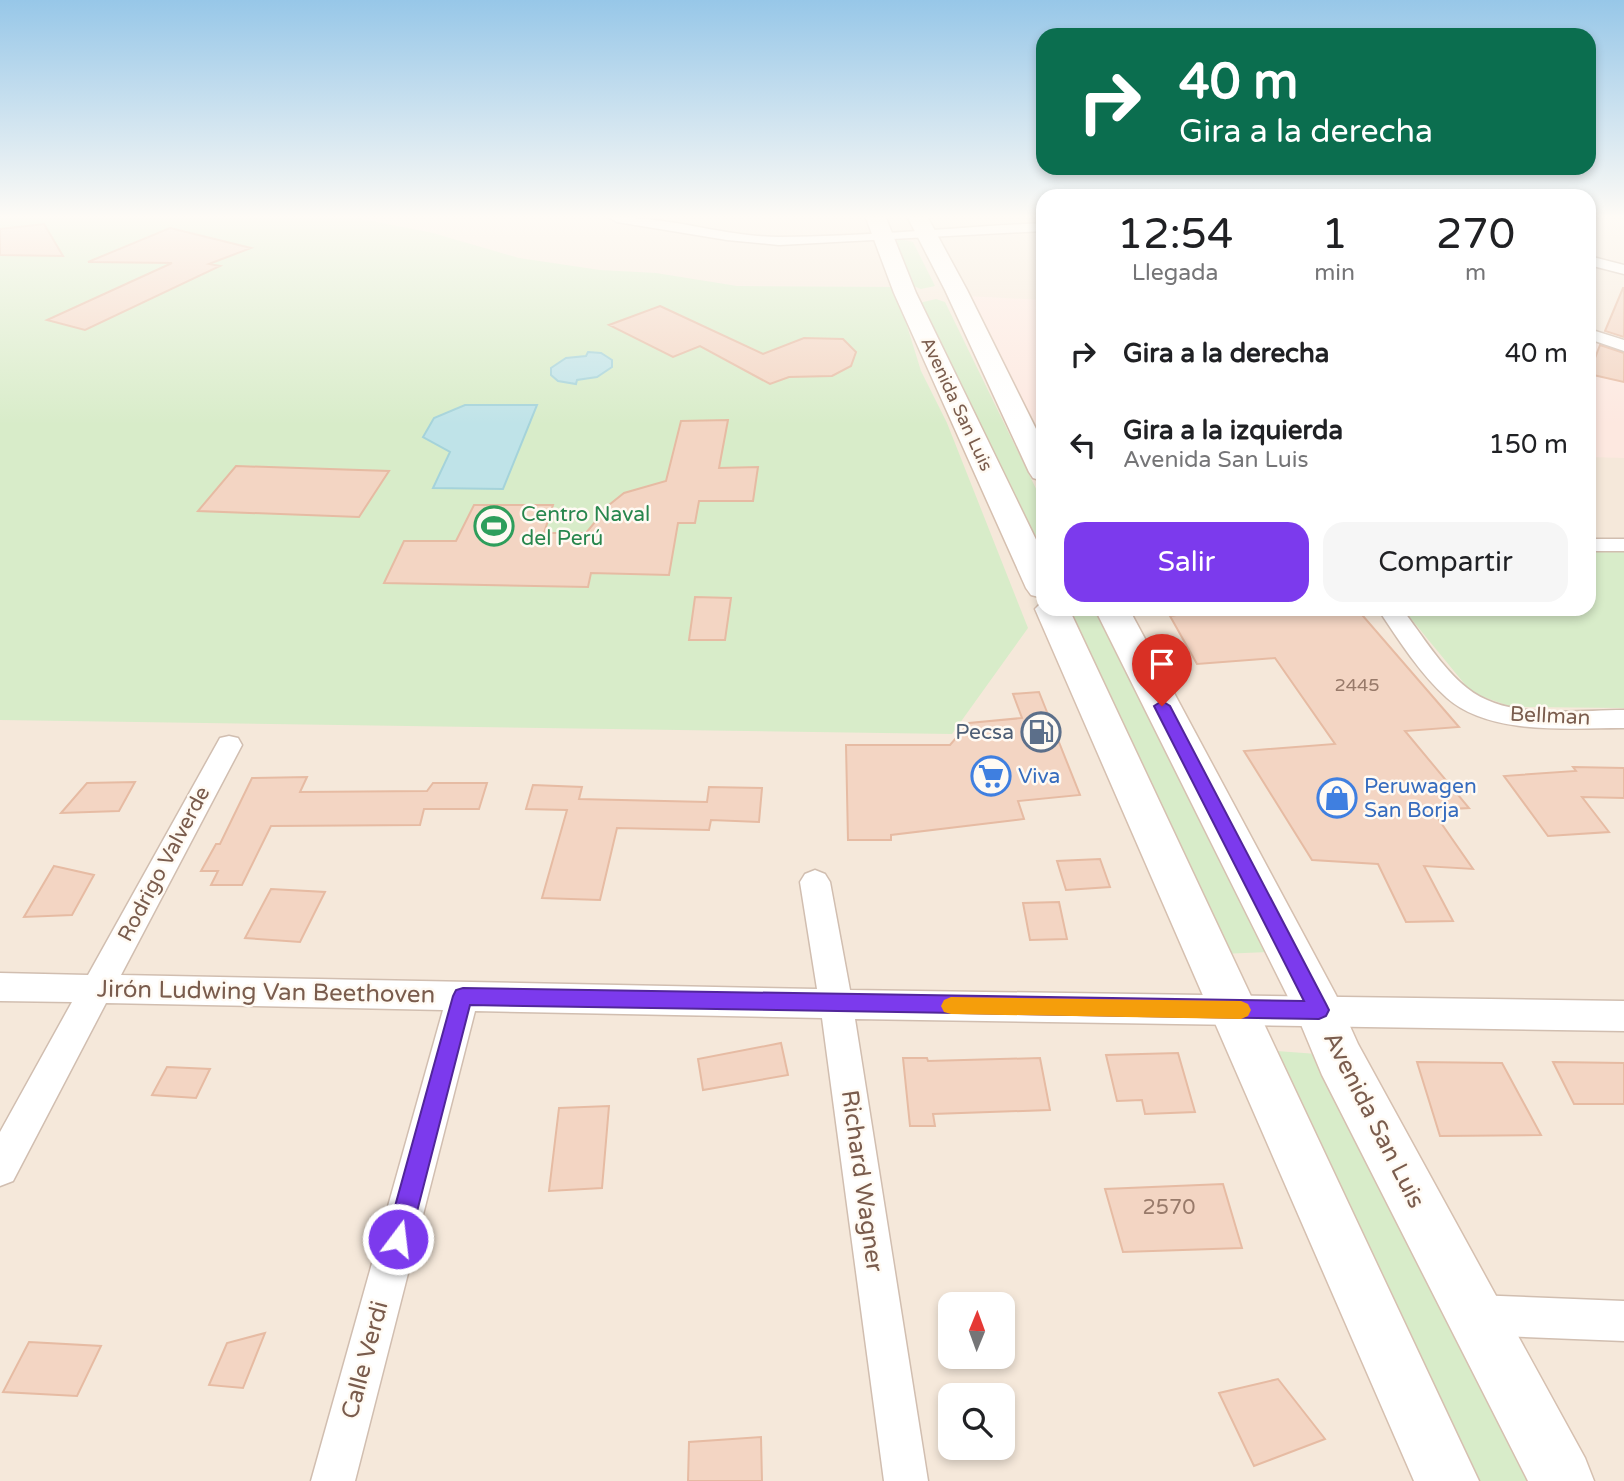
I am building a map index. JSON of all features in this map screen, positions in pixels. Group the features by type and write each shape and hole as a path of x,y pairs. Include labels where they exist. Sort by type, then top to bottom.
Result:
{"main road":[{"name":"Avenida San Luis","path":"903,287 1033,543"},
{"path":"955,287 1036,457"},
{"path":"1055,616 1447,1481"},
{"name":"Avenida San Luis","path":"1116,616 1319,1010 1340,1059 1562,1481"}],"street":[{"path":"1596,336 1624,346"},
{"path":"1596,545 1624,545"},
{"name":"Bellman","path":"1396,616 1458,695 1477,706 1504,715 1624,719"},
{"name":"Rodrigo Valverde","path":"0,1168 229,745"},
{"name":"Richard Wagner","path":"815,882 836,1004 906,1481"},
{"name":"Jirón Ludwing Van Beethoven","path":"0,987 1624,1016"},
{"name":"Calle Verdi","path":"333,1481 463,996"},
{"path":"1475,1315 1624,1321"}],"shaded area":[{"path":"0,287 1036,287 1036,616 1596,616 1596,287 1624,287 1624,1481 0,1481"},
{"path":"966,296 1036,300 1036,424"},
{"path":"1596,341 1624,350 1624,458 1596,457"}],"green space":[{"name":"Centro Naval del Perú","path":"0,287 895,287 921,371 947,423 1028,628 952,734 0,720"},
{"path":"936,299 945,302 1036,489 1036,535 1027,533 919,303"},
{"path":"1596,552 1624,552 1624,708 1512,707 1472,693 1409,616 1596,616"},
{"path":"1071,616 1101,616 1268,952 1221,954"},
{"path":"1262,1050 1317,1054 1533,1481 1469,1481"}],"water":[{"path":"588,352 601,353 612,360 612,367 597,377 577,380 576,384 558,381 551,375 551,368 566,358 586,356"},
{"path":"465,405 537,405 503,489 433,488 450,452 423,437 434,418"}],"building":[{"path":"119,287 175,287 85,330 47,320"},
{"path":"1624,288 1624,337 1605,331"},
{"path":"660,306 763,354 804,338 843,339 856,352 851,366 832,376 789,377 770,384 700,346 673,357 609,325"},
{"path":"1600,345 1624,353 1624,382 1596,376 1596,356"},
{"path":"728,420 719,468 758,467 753,501 699,501 695,523 678,523 669,575 591,573 588,587 384,583 404,541 456,541 474,505 553,505 544,533 586,533 609,505 624,493 666,481 681,421"},
{"path":"236,466 389,471 359,517 198,511"},
{"path":"695,597 731,598 725,640 689,640"},
{"path":"1170,616 1363,616 1459,727 1405,731 1469,808 1432,810 1473,869 1424,866 1453,921 1406,922 1378,864 1312,860 1244,751 1335,744 1275,658 1197,664"},
{"path":"1039,692 1080,795 1018,801 1024,819 891,835 891,840 848,840 846,745 950,745 969,723 1022,718 1013,694"},
{"path":"1573,767 1624,768 1624,798 1582,797 1609,832 1548,836 1504,776 1576,771"},
{"path":"307,777 300,792 427,791 433,783 487,783 479,809 424,809 420,825 271,826 242,885 211,885 218,871 201,871 216,844 220,844 252,778"},
{"path":"135,782 119,811 61,813 87,783"},
{"path":"533,785 582,787 579,799 707,802 709,787 762,788 759,822 711,820 709,830 617,828 600,900 542,898 567,810 526,809"},
{"path":"1100,859 1110,887 1066,890 1057,861"},
{"path":"54,866 94,875 72,915 24,917"},
{"path":"271,889 325,892 300,942 245,938"},
{"path":"1059,902 1067,939 1030,940 1023,903"},
{"path":"781,1043 788,1075 703,1090 698,1059"},
{"path":"1178,1053 1195,1112 1145,1114 1142,1100 1117,1101 1106,1055"},
{"path":"903,1058 927,1058 928,1061 1040,1058 1050,1110 933,1114 935,1126 910,1126"},
{"path":"1417,1062 1502,1063 1541,1135 1440,1136"},
{"path":"1553,1062 1624,1063 1624,1104 1574,1104"},
{"path":"167,1067 210,1069 196,1098 152,1095"},
{"path":"609,1106 602,1188 549,1191 559,1108"},
{"path":"1223,1184 1242,1248 1123,1252 1105,1189"},
{"path":"265,1333 243,1388 209,1385 227,1343"},
{"path":"29,1342 101,1346 77,1396 3,1392"},
{"path":"1278,1379 1325,1439 1254,1466 1219,1393"},
{"path":"761,1437 762,1481 688,1481 689,1442"}],"slow traffic":[{"path":"951,1006 1241,1010"}],"place":[{"name":"Centro Naval del Perú","path":"494,526"},
{"name":"Pecsa","path":"1041,732"},
{"name":"Viva","path":"991,776"},
{"name":"Peruwagen San Borja","path":"1337,798"}],"route":[{"path":"398,1239 463,996 1319,1010 1162,706"}]}
